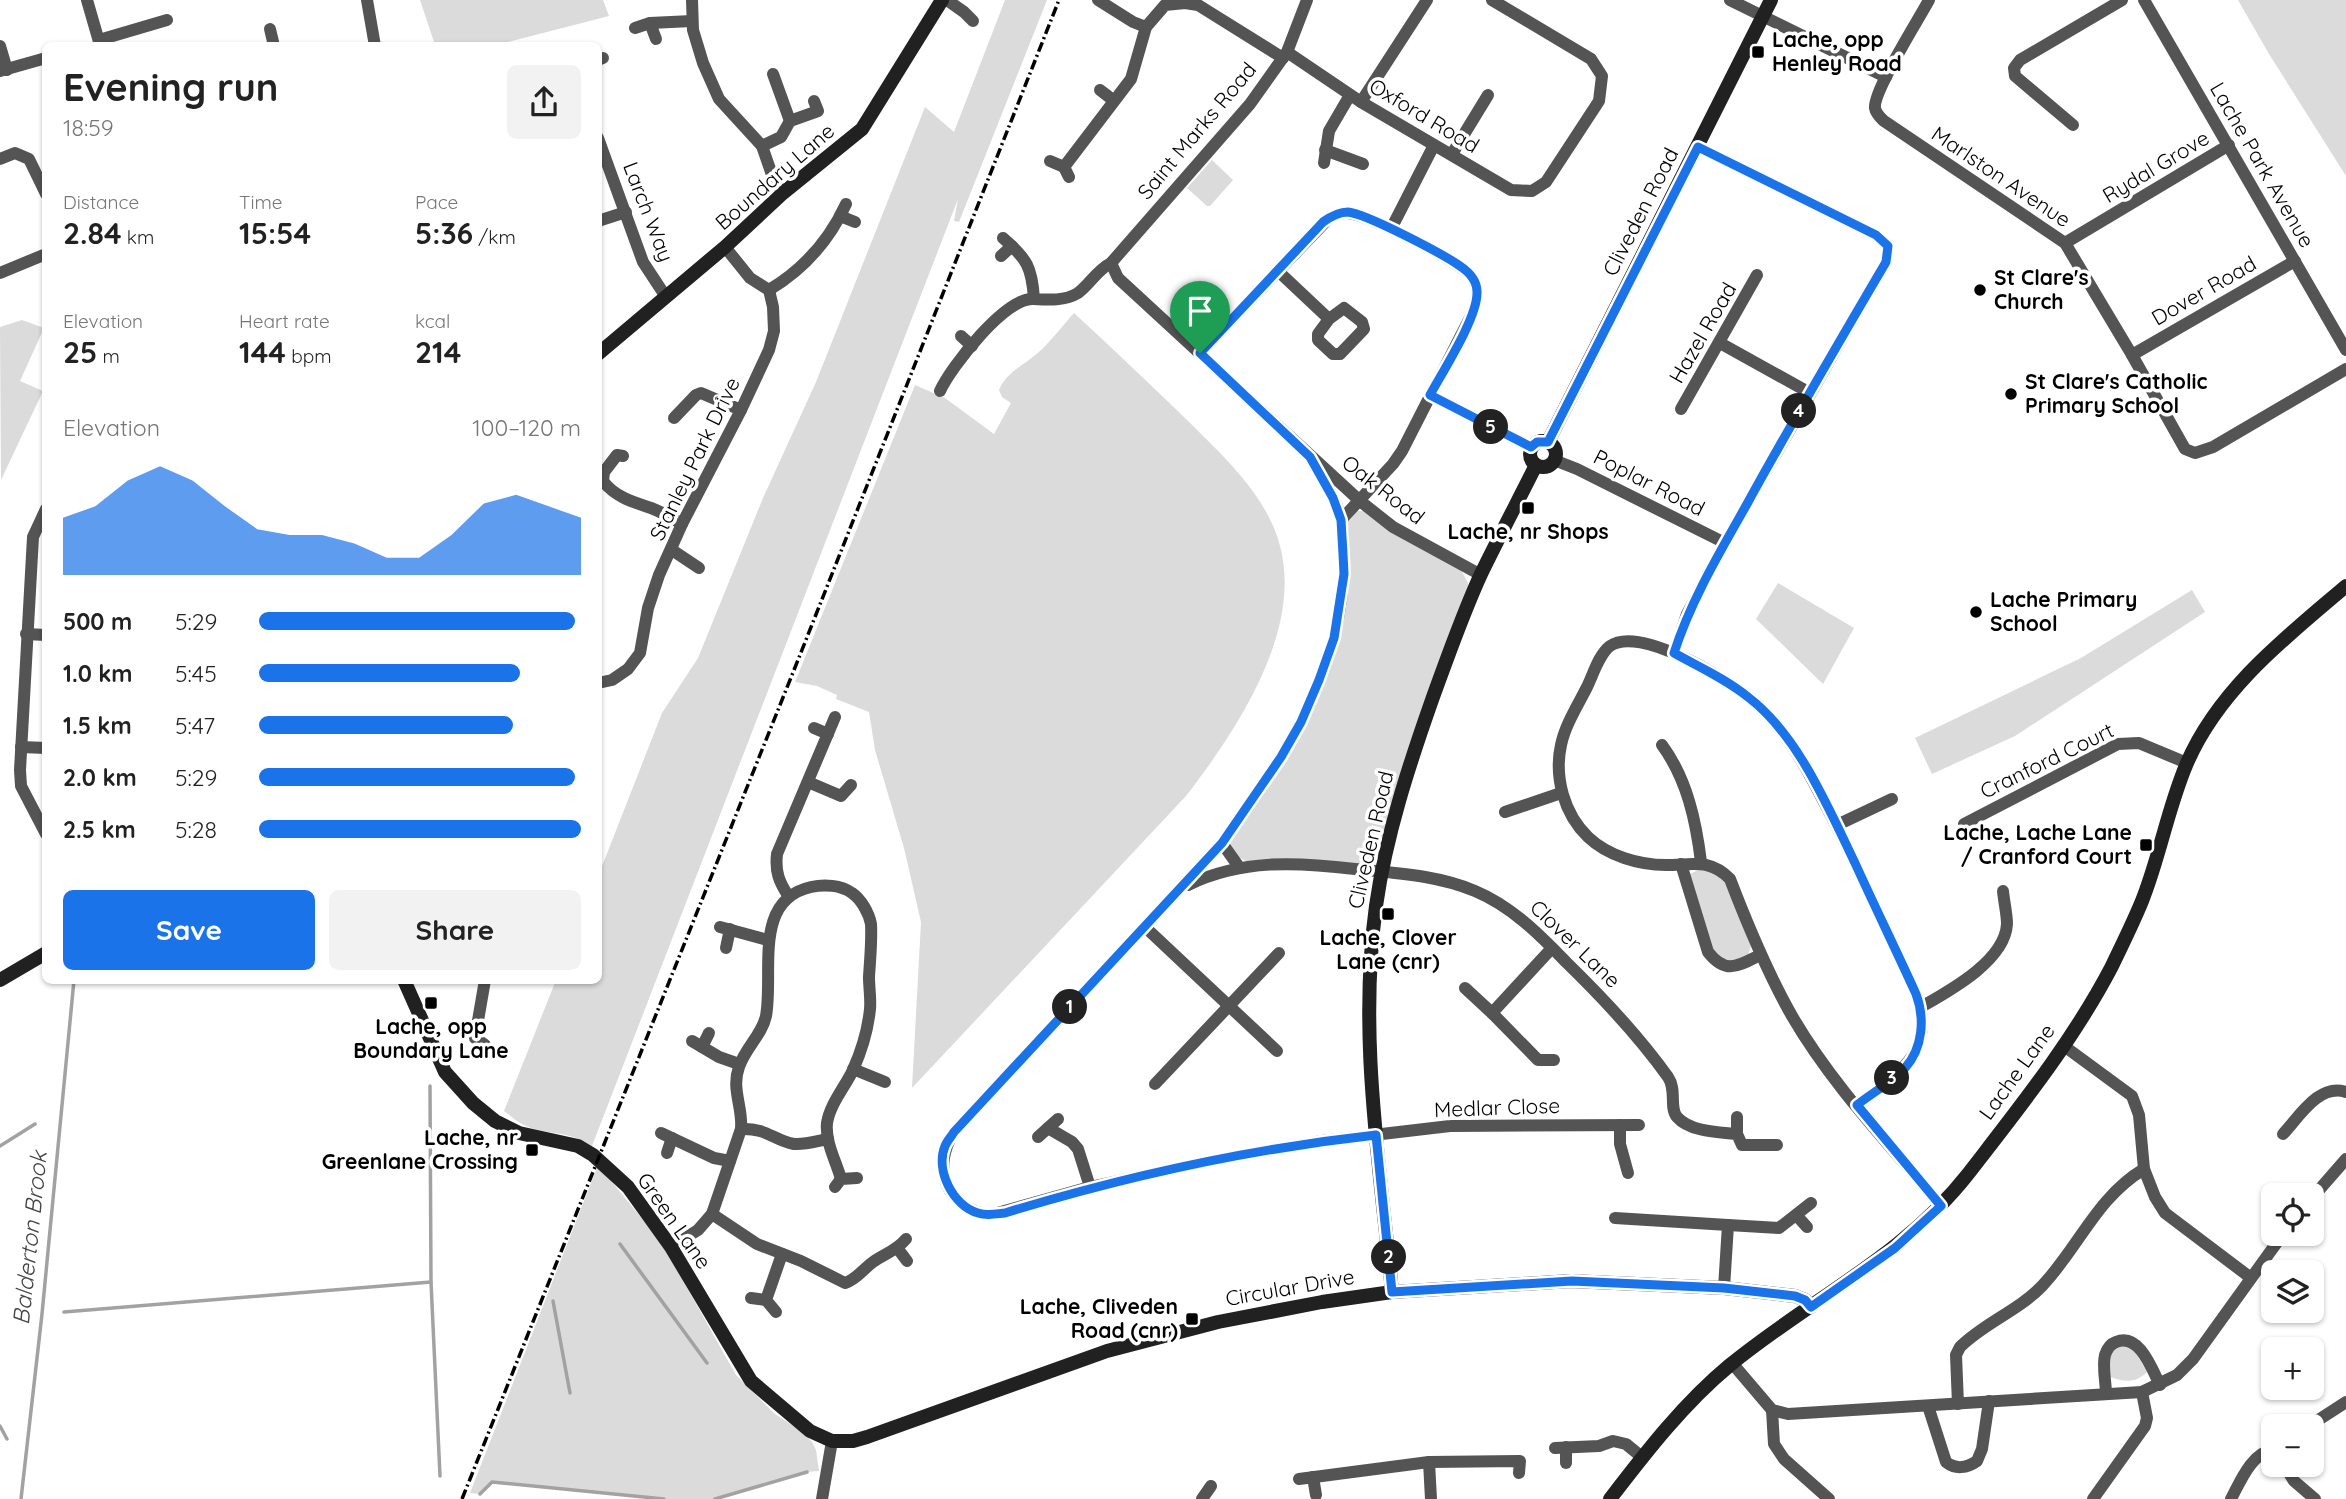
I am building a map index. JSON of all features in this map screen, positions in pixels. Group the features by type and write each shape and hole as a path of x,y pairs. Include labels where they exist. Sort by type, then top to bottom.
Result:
{"street":[{"path":"87,0 97,42"},
{"path":"367,0 372,42"},
{"path":"692,0 692,21 703,63 719,99 762,146 771,172 783,193"},
{"path":"945,0 968,16 975,2"},
{"name":"Boundary Lane","path":"602,351 725,247 783,193 862,130 945,0"},
{"path":"1098,0 1146,27"},
{"name":"Saint Marks Road","path":"1034,299 1066,298 1079,292 1101,268 1111,263 1250,104 1285,55 1307,0"},
{"path":"1363,164 1325,156 1329,131 1427,0"},
{"name":"Oxford Road","path":"1165,2 1198,5 1511,190 1532,191 1546,182 1599,101 1602,76 1591,59 1492,0"},
{"path":"1730,0 1886,77 1929,0"},
{"name":"Cliveden Road","path":"1548,442 1771,0"},
{"path":"2073,125 2015,76 2014,68 2020,60 2122,0"},
{"name":"Lache Park Avenue","path":"2144,0 2346,350"},
{"path":"1051,161 1067,172 1113,100 1132,79 1146,27 1165,2"},
{"path":"100,42 167,20"},
{"path":"635,28 650,23 692,21"},
{"path":"650,23 656,38"},
{"path":"270,29 273,42"},
{"path":"0,46 3,70 42,59"},
{"name":"Marlston Avenue","path":"1886,77 1875,107 1884,121 2066,243 2185,449 2195,453 2213,447 2346,369"},
{"path":"772,83 790,121"},
{"path":"1100,90 1113,100"},
{"path":"1452,154 1488,95"},
{"path":"762,146 781,136 790,121 818,111 814,101"},
{"path":"1391,229 1434,145"},
{"name":"Rydal Grove","path":"2066,243 2229,145"},
{"path":"1674,653 1688,614 1725,543 1886,262 1888,246 1876,235 1698,147"},
{"name":"Larch Way","path":"602,149 643,262 666,297"},
{"path":"0,159 15,153 29,159 42,186"},
{"path":"725,247 750,278 769,290 784,281 820,249 843,210 855,222"},
{"path":"602,220 626,212"},
{"path":"1200,353 1330,217 1347,212 1391,229 1461,266 1473,278 1477,290 1475,308 1393,464 1341,520"},
{"path":"940,391 947,376 972,346 1010,307 1027,298 1034,299 1032,272 1024,257 1008,242 1001,256"},
{"path":"0,273 42,256"},
{"name":"Dover Road","path":"2132,355 2295,261"},
{"name":"Oak Road","path":"1111,263 1118,278 1360,501 1392,527 1481,575"},
{"path":"1278,271 1329,319"},
{"name":"Hazel Road","path":"1681,409 1757,275"},
{"name":"Stanley Park Drive","path":"602,682 612,680 628,669 640,653 648,607 659,575 682,524 761,370 774,331 769,290"},
{"path":"961,337 972,346"},
{"path":"1720,342 1810,393"},
{"path":"674,418 701,386 741,410"},
{"path":"1430,395 1531,447"},
{"path":"1537,442 1548,442 1555,448 1555,460 1548,466 1536,465 1531,458 1531,447 1537,442"},
{"path":"602,478 617,453"},
{"name":"Medlar Close","path":"1310,457 1333,498 1341,520 1344,574 1334,638 1301,722 1281,757 1222,843 954,1132 944,1148 942,1164 945,1179 952,1193 964,1206 975,1213 990,1215 1005,1213 1090,1187 1270,1150 1376,1135 1450,1126 1639,1125"},
{"name":"Poplar Road","path":"1555,460 1725,543"},
{"name":"Cliveden Road","path":"1392,1292 1371,1087 1369,1012 1376,907 1382,871 1413,755 1457,632 1481,575 1536,465"},
{"path":"602,482 629,502 653,509 682,524"},
{"path":"39,538 26,634 21,786 42,826"},
{"path":"672,550 699,568"},
{"name":"Lache Lane","path":"1610,1499 1696,1394 1732,1363 1895,1248 1941,1206 2064,1046 2111,967 2142,901 2187,763 2210,721 2236,687 2296,628 2346,586"},
{"path":"26,634 42,635"},
{"path":"1857,1105 1905,1068 1921,1031 1921,1007 1837,825 1799,755 1764,711 1749,697 1674,653 1627,640 1611,645 1604,654 1561,744 1561,793 1573,816 1588,836 1605,849 1627,860 1665,866 1701,862 1722,871 1730,878 1760,955 1793,1017 1825,1066 1857,1105 1941,1206"},
{"path":"789,897 778,881 777,854 835,717"},
{"path":"814,728 828,734"},
{"name":"Cranford Court","path":"1964,824 2118,744 2139,743 2187,763"},
{"path":"1662,745 1685,790 1697,832 1701,862"},
{"path":"21,747 42,748"},
{"path":"808,782 842,802 851,785"},
{"path":"1505,812 1561,793"},
{"path":"1837,825 1892,799"},
{"path":"1222,843 1239,867"},
{"name":"Clover Lane","path":"1180,889 1207,876 1239,867 1289,864 1382,871 1431,878 1476,891 1512,911 1611,1006 1668,1077 1674,1093 1674,1113 1679,1119 1701,1129 1737,1134"},
{"path":"1681,864 1708,952 1716,962 1724,966 1739,965 1760,955"},
{"path":"671,1247 698,1230 712,1214 741,1129 742,1117 734,1083 739,1064 764,1025 768,998 768,940 774,920 789,897 806,888 820,885 838,887 853,893 865,906 871,922 870,1008 853,1069 829,1114 828,1139 838,1183 857,1178"},
{"path":"1921,1007 1962,984 2002,942 2007,925 2003,891"},
{"path":"1145,927 1277,1051"},
{"path":"726,948 725,928 768,940"},
{"path":"1492,1013 1552,948"},
{"path":"1155,1084 1279,953"},
{"path":"0,980 42,955"},
{"name":"Green Lane","path":"406,984 445,1072 458,1089 495,1121 519,1133 565,1142 593,1154 628,1187 671,1247 751,1381 810,1431 832,1441"},
{"path":"475,1042 484,984"},
{"path":"1465,988 1538,1060 1549,1064"},
{"path":"709,1033 697,1044 739,1064"},
{"path":"2064,1046 2132,1096 2139,1115 2144,1169 2155,1197 2165,1213 2251,1278"},
{"path":"853,1069 885,1082"},
{"path":"2283,1134 2320,1095 2337,1089 2346,1092"},
{"path":"1737,1117 1737,1134 1742,1145 1777,1145"},
{"path":"1620,1125 1620,1144 1628,1173"},
{"path":"741,1129 756,1128 798,1145 828,1139"},
{"path":"1048,1128 1072,1142 1077,1149 1090,1187"},
{"path":"667,1153 667,1136 714,1158 730,1161"},
{"path":"2324,1184 2346,1159"},
{"path":"1958,1404 1956,1355 1960,1347 2020,1305 2042,1286 2115,1190 2144,1169"},
{"path":"1615,1218 1779,1228 1811,1203"},
{"path":"712,1214 757,1244 845,1283 854,1280 874,1261 902,1244 907,1261"},
{"path":"1797,1216 1807,1227"},
{"path":"1724,1288 1728,1225"},
{"path":"1732,1363 1772,1410 1788,1414 2142,1392 2177,1375 2193,1359 2274,1246"},
{"path":"766,1300 782,1254"},
{"name":"Circular Drive","path":"832,1441 853,1441 867,1437 1107,1351 1218,1322 1392,1292 1572,1281 1724,1288 1795,1296 1805,1300 1811,1307"},
{"path":"751,1298 766,1300 776,1312"},
{"path":"2106,1394 2104,1357 2110,1345 2121,1340 2127,1340 2137,1347 2160,1384"},
{"path":"2093,1499 2145,1426 2147,1418 2142,1392"},
{"path":"1928,1406 1946,1462 1952,1467 1962,1468 1977,1461 1982,1449 1989,1401"},
{"path":"2324,1416 2346,1402"},
{"path":"1772,1410 1774,1444 1784,1459 1829,1499"},
{"path":"822,1499 832,1441"},
{"path":"1566,1464 1560,1448 1599,1446 1613,1441 1626,1444 1643,1458"},
{"path":"2231,1499 2253,1462 2261,1455"},
{"path":"1299,1479 1429,1462 1520,1461 1519,1474"},
{"path":"1429,1462 1431,1499"},
{"path":"1313,1477 1316,1495"},
{"path":"2292,1477 2315,1499"}],"shaded area":[{"path":"420,0 603,0 609,16 508,42 434,42"},
{"path":"1005,0 1047,0 959,222 954,221 958,199 592,1146 573,1137 530,1128 504,1111 554,984 602,984 602,866 662,713 698,658 763,498 816,382 925,107 954,132"},
{"path":"2238,0 2346,0 2346,176 2269,54"},
{"path":"1212,160 1233,180 1210,206 1207,206 1187,188"},
{"path":"1074,313 1214,447 1254,493 1274,527 1280,546 1285,579 1282,612 1274,646 1244,711 1186,796 912,1088 921,922 904,848 875,750 869,712 836,699 837,695 817,686 795,682 915,385 945,398 994,434 1011,403 1002,397 999,390 1002,383 1044,347"},
{"path":"22,320 42,327 20,381 42,391 42,393 1,480 0,327"},
{"path":"1354,511 1364,511 1461,570 1468,583 1468,590 1379,856 1364,865 1248,862 1236,856 1229,848 1232,838 1284,765 1314,704 1335,652 1348,519"},
{"path":"1778,583 1854,628 1823,684 1756,619"},
{"path":"2192,590 2205,612 2015,736 1932,774 1915,738 2081,658"},
{"path":"1700,869 1715,872 1726,884 1751,946 1748,955 1727,963 1714,954 1690,874"},
{"path":"598,1165 662,1243 736,1375 775,1414 804,1433 812,1442 819,1471 806,1472 715,1499 664,1499 492,1482 480,1494 470,1493"},
{"path":"2126,1344 2135,1352 2147,1372 2133,1380 2124,1381 2108,1376 2108,1360 2113,1346"}],"waterway":[{"name":"Balderton Brook","path":"21,1499 74,984"},
{"path":"430,1086 431,1282 440,1476"},
{"path":"0,1146 35,1124"},
{"path":"620,1244 707,1363"},
{"path":"64,1312 431,1282"},
{"path":"553,1301 570,1393"},
{"path":"0,1426 7,1439"},
{"path":"715,1499 807,1472"},
{"path":"480,1494 492,1482 664,1499"}],"railway":[{"path":"462,1499 1059,0"}],"place":[{"name":"Lache, opp Henley Road","path":"1758,52"},
{"name":"St Clare's Church","path":"1980,290"},
{"name":"St Clare's Catholic Primary School","path":"2011,394"},
{"name":"Lache, nr Shops","path":"1528,508"},
{"name":"Lache Primary School","path":"1976,612"},
{"name":"Lache, Lache Lane / Cranford Court","path":"2146,845"},
{"name":"Lache, Clover Lane (cnr)","path":"1388,914"},
{"name":"Lache, opp Boundary Lane","path":"431,1003"},
{"name":"Lache, nr Greenlane Crossing","path":"532,1150"},
{"name":"Lache, Cliveden Road (cnr)","path":"1192,1319"}],"route":[{"path":"1698,147 1876,235 1885,242 1888,246 1886,262 1725,543 1682,626 1674,653 1749,697 1778,727 1799,755 1837,825 1921,1007 1923,1016 1918,1044 1905,1068 1857,1105 1941,1206 1895,1248 1811,1307 1805,1300 1795,1296 1724,1288 1572,1281 1392,1292 1376,1135 1322,1141 1210,1161 1090,1187 1005,1213 975,1213 952,1193 942,1164 944,1148 954,1132 1222,843 1281,757 1301,722 1334,638 1344,574 1341,520 1333,498 1310,457 1200,353 1323,222 1347,212 1391,229 1461,266 1473,278 1477,290 1475,308 1430,395 1531,447 1537,442 1548,442 1698,147"}]}
